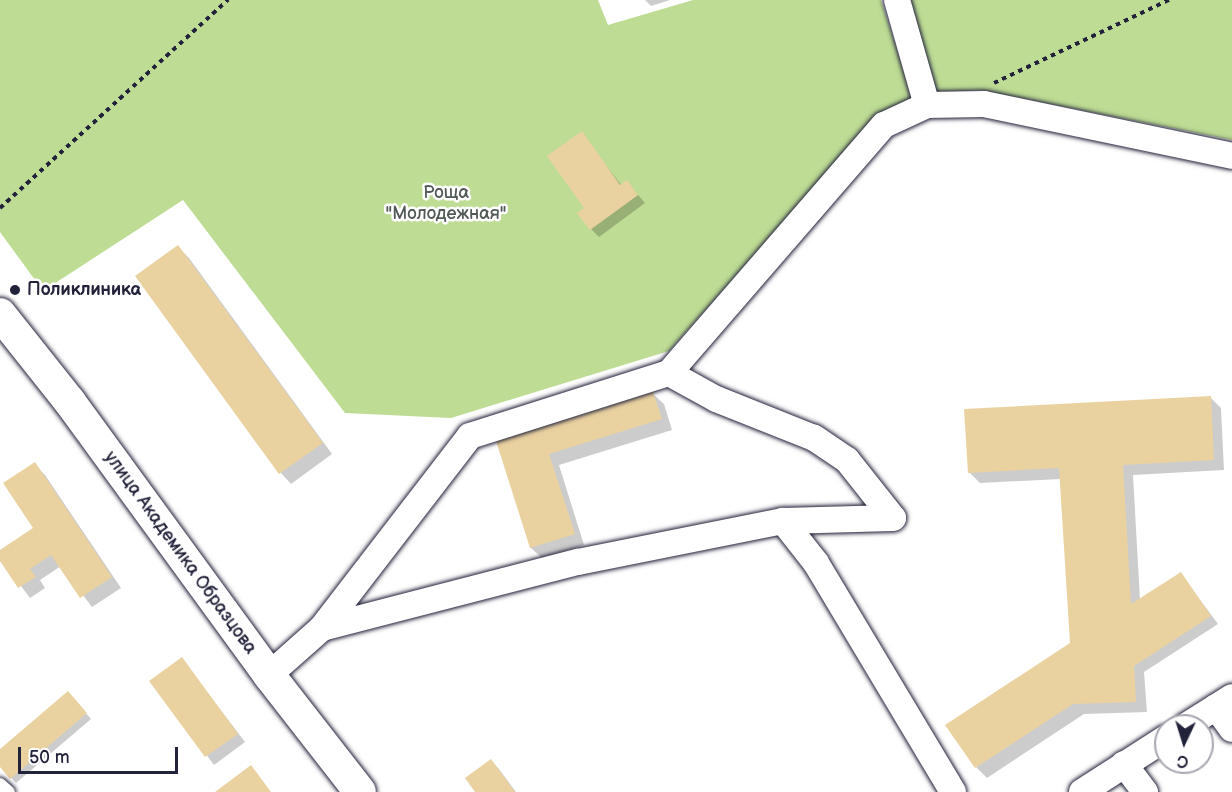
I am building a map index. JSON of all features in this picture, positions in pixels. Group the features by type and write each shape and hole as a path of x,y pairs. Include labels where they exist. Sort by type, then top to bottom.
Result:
{"street":[{"path":"897,0 927,105"},
{"path":"269,675 322,628 470,436 669,374 884,124 927,105 984,104 1232,156"},
{"name":"улица Академика Образцова","path":"0,314 70,402 269,675 360,792"},
{"path":"322,628 578,562 783,521 893,518 847,460 814,438 716,399 669,374"},
{"path":"783,521 816,563 953,792"},
{"path":"1205,714 1224,702 1232,729"},
{"path":"1082,792 1154,745"},
{"path":"1124,764 1145,792"}],"lane":[{"path":"0,784 9,792"}],"path":[{"path":"0,208 228,0"},
{"path":"990,85 1169,0"}],"green space":[{"name":"Роща \"Молодежная\"","path":"0,0 598,0 608,25 693,0 881,0 914,103 874,119 669,351 451,418 345,413 183,200 43,291 0,232"},
{"path":"909,0 1232,0 1232,140 980,90 934,93"}],"building":[{"path":"582,131 620,185 627,180 638,195 590,230 577,213 584,208 547,156"},
{"path":"178,245 323,443 279,474 135,276"},
{"path":"653,392 662,419 549,454 575,534 530,548 496,441"},
{"path":"1211,396 1214,460 1123,465 1131,604 1181,572 1211,616 1134,666 1136,702 1073,704 975,768 945,725 1070,643 1059,468 968,473 964,409"},
{"path":"35,462 112,577 80,598 51,555 30,569 36,577 18,588 0,561 0,550 33,528 3,483"},
{"path":"182,657 238,734 205,757 149,681"},
{"path":"68,691 87,713 10,779 0,767 0,749"},
{"path":"491,759 515,792 475,792 465,778"},
{"path":"251,765 271,792 215,792"}],"place":[{"name":"Поликлиника","path":"15,290"}]}
